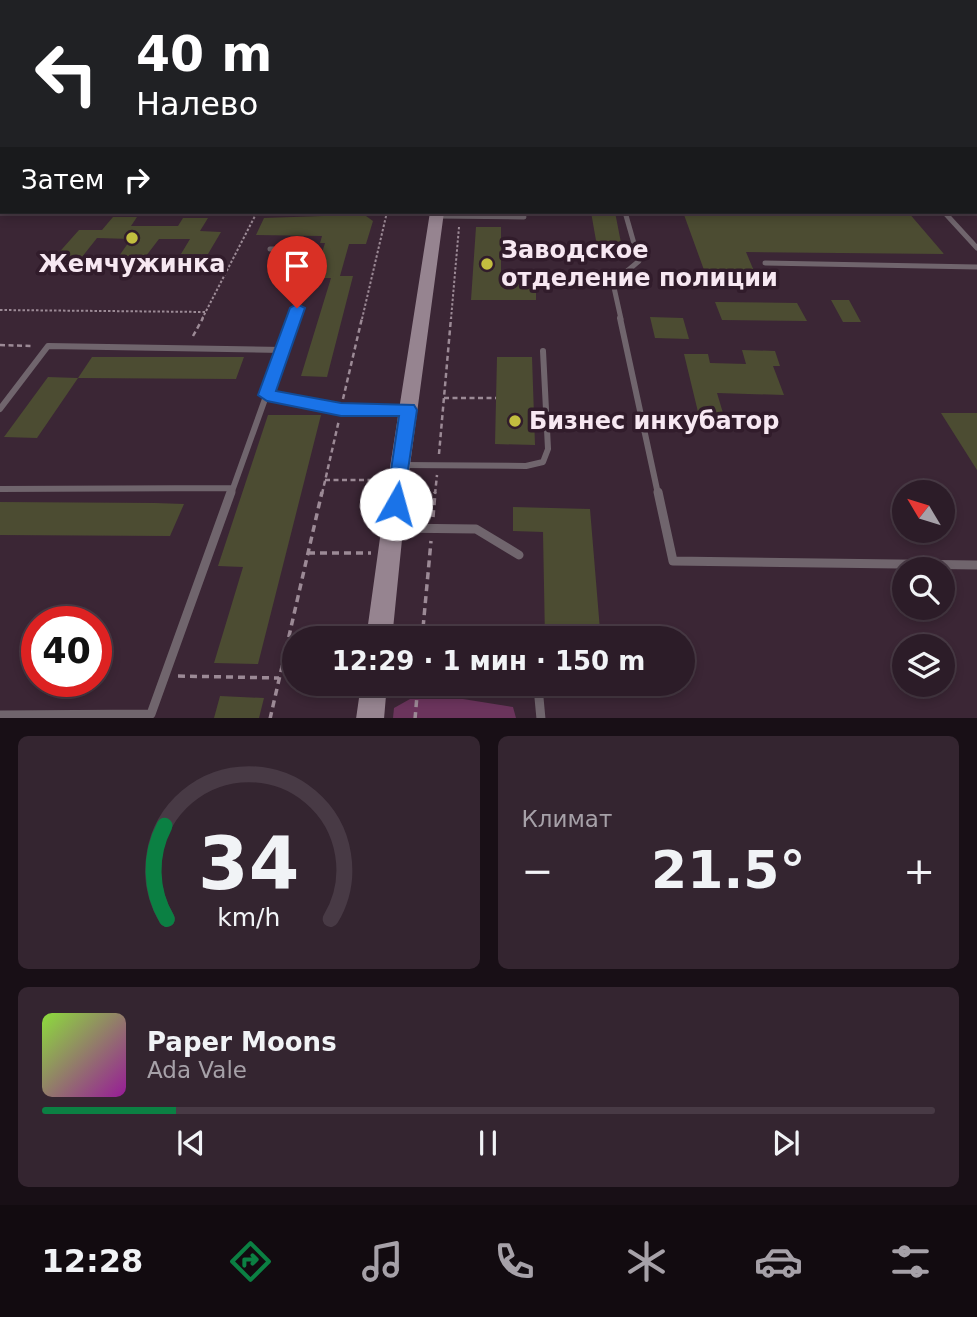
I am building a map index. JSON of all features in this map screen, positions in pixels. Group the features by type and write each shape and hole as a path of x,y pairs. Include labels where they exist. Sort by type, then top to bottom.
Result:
{"street":[{"path":"381,626 408,410 437,214"},
{"path":"370,718 373,696"}],"lane":[{"path":"437,214 524,217"},
{"path":"626,214 639,261 613,283 673,561 977,565"},
{"path":"946,214 977,248"},
{"path":"0,715 151,714 305,287 299,282 308,254 301,249 270,249"},
{"path":"765,263 977,267"},
{"path":"0,409 48,346 283,350"},
{"path":"400,473 438,466 526,466 543,461 548,449 543,351"},
{"path":"267,395 341,409 408,410"},
{"path":"0,489 233,488"},
{"path":"393,528 476,529 519,555"},
{"path":"539,696 541,718"}],"path":[{"path":"187,348 256,214"},
{"path":"270,718 387,214"},
{"path":"423,626 460,216"},
{"path":"0,310 206,312"},
{"path":"0,345 48,346"},
{"path":"444,397 496,398"},
{"path":"325,480 400,473"},
{"path":"308,553 390,553"},
{"path":"165,676 279,678"},
{"path":"415,718 417,696"}],"shaded area":[{"path":"410,699 463,699 513,707 516,718 393,718 394,708"}],"building":[{"path":"366,214 373,221 366,244 349,244 340,276 353,276 327,377 301,376 331,278 314,278 325,243 320,243 322,236 256,235 264,218"},
{"path":"591,214 615,214 623,253 598,252"},
{"path":"684,214 910,214 944,254 746,252 754,271 704,270"},
{"path":"113,217 137,217 131,226 178,226 183,218 208,218 200,231 221,232 208,254 181,254 190,239 159,239 146,256 119,256 131,239 97,238 82,257 55,257 79,230 102,230"},
{"path":"476,227 501,227 501,283 536,283 536,300 471,300"},
{"path":"831,300 849,300 861,322 843,322"},
{"path":"715,302 797,303 807,321 722,320"},
{"path":"650,317 683,318 689,339 655,338"},
{"path":"742,350 775,351 780,366 773,366 784,395 717,393 723,413 698,412 684,354 708,354 710,363 746,364"},
{"path":"92,357 244,357 236,379 78,378"},
{"name":"Бизнес инкубатор","path":"497,357 532,357 535,445 495,444"},
{"path":"48,377 78,378 37,438 4,437"},
{"path":"941,413 977,413 977,470"},
{"path":"268,415 321,415 258,664 214,663 243,567 218,566"},
{"path":"0,502 184,504 170,536 0,535"},
{"path":"513,507 590,509 600,626 545,626 543,532 513,531"},
{"path":"220,696 264,698 259,718 214,718"}],"place":[{"name":"Жемчужинка","path":"132,238"},
{"name":"Заводское отделение полиции","path":"487,264"},
{"name":"Бизнес инкубатор","path":"515,421"}],"route":[{"path":"297,308 267,395 341,409 408,410 396,504"}]}
